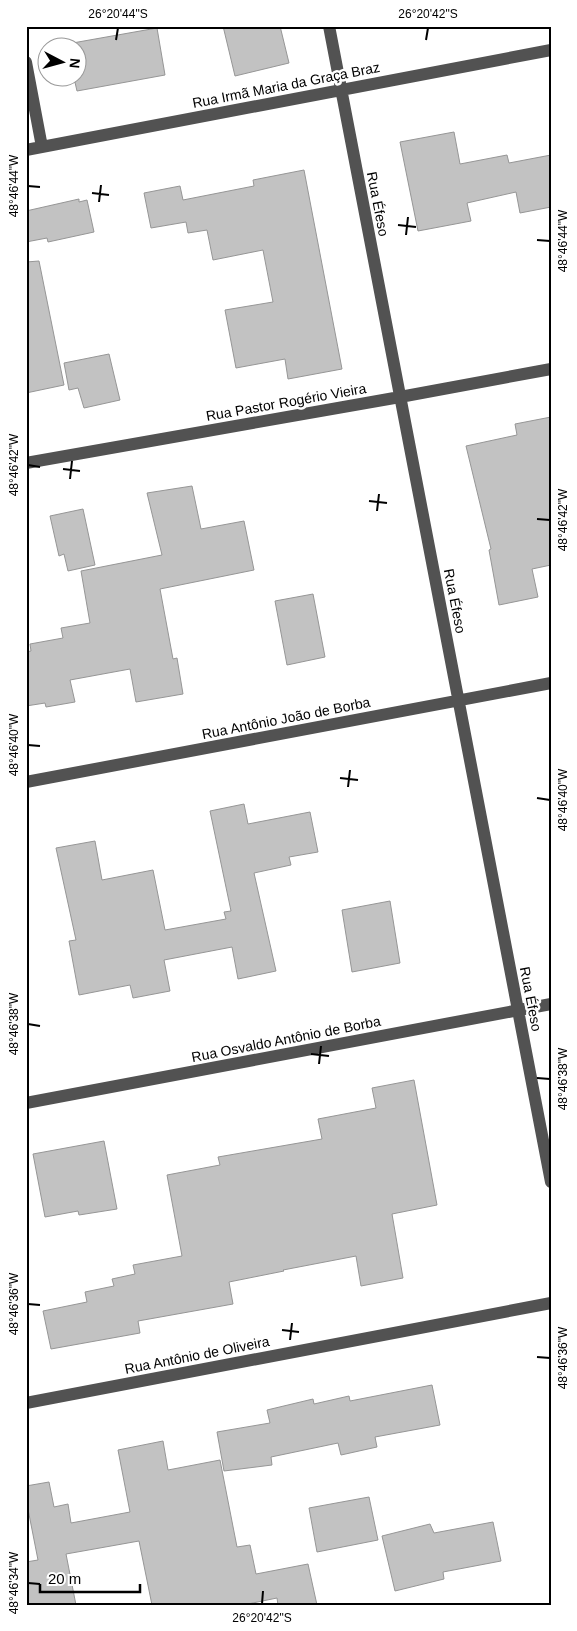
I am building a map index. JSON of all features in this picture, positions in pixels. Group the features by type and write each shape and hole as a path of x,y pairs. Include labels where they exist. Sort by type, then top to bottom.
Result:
{"street":[{"name":"Rua Éfeso","path":"329,26 551,1182"},
{"name":"Rua Irmã Maria da Graça Braz","path":"26,150 551,50"},
{"path":"26,62 42,147"},
{"name":"Rua Pastor Rogério Vieira","path":"26,463 551,369"},
{"name":"Rua Antônio João de Borba","path":"26,782 551,682"},
{"name":"Rua Osvaldo Antônio de Borba","path":"26,1103 551,1004"},
{"name":"Rua Antônio de Oliveira","path":"26,1403 551,1303"}],"building":[{"path":"223,26 280,26 289,63 235,76"},
{"path":"157,28 165,75 77,91 76,88 88,88 88,40"},
{"path":"454,132 460,164 507,155 509,163 551,155 551,207 520,213 516,192 467,203 471,221 418,231 400,142"},
{"path":"304,170 342,369 288,379 285,359 236,368 225,310 273,302 263,250 213,260 207,230 188,233 186,222 151,228 144,193 180,186 183,200 254,186 253,180"},
{"path":"79,199 79,202 87,200 94,232 48,242 47,238 26,242 26,211"},
{"path":"39,261 64,385 26,393 26,262"},
{"path":"109,354 120,400 84,408 78,388 69,390 64,363"},
{"path":"551,417 551,565 532,569 538,597 499,605 489,550 491,549 466,446 517,435 515,424"},
{"path":"192,486 201,529 244,521 254,570 160,589 173,659 177,658 183,694 136,702 130,669 70,680 75,702 46,707 45,703 26,706 26,652 31,651 30,644 63,638 61,628 90,623 81,571 162,555 147,493"},
{"path":"83,509 95,565 68,571 64,554 59,556 50,516"},
{"path":"313,594 325,657 287,665 275,601"},
{"path":"244,804 248,824 310,812 318,852 289,857 291,865 254,873 276,971 238,979 232,947 164,960 170,991 133,998 130,985 79,995 69,941 76,940 56,848 95,841 102,880 153,870 165,930 226,919 224,912 231,911 210,811"},
{"path":"390,901 400,963 352,972 342,910"},
{"path":"414,1080 437,1205 392,1214 403,1278 361,1286 356,1256 283,1270 229,1282 233,1304 138,1321 140,1333 51,1349 43,1311 87,1302 85,1292 114,1286 112,1279 135,1274 133,1265 182,1256 167,1175 220,1165 218,1157 322,1139 318,1119 376,1108 372,1088"},
{"path":"104,1141 117,1209 79,1215 78,1211 45,1217 33,1154"},
{"path":"432,1385 440,1425 375,1437 377,1447 341,1455 338,1443 271,1457 272,1465 224,1471 217,1432 270,1423 267,1410 313,1399 314,1404 349,1396 350,1401"},
{"path":"163,1441 168,1470 220,1460 237,1547 250,1545 256,1574 308,1564 317,1605 278,1605 277,1598 243,1605 152,1605 139,1541 66,1554 76,1605 26,1605 26,1562 38,1560 26,1499 26,1486 49,1482 54,1507 68,1504 71,1523 130,1512 118,1450"},
{"path":"369,1497 378,1540 317,1552 309,1508"},
{"path":"493,1522 501,1561 443,1572 444,1579 395,1591 382,1536 430,1524 434,1533"}]}
